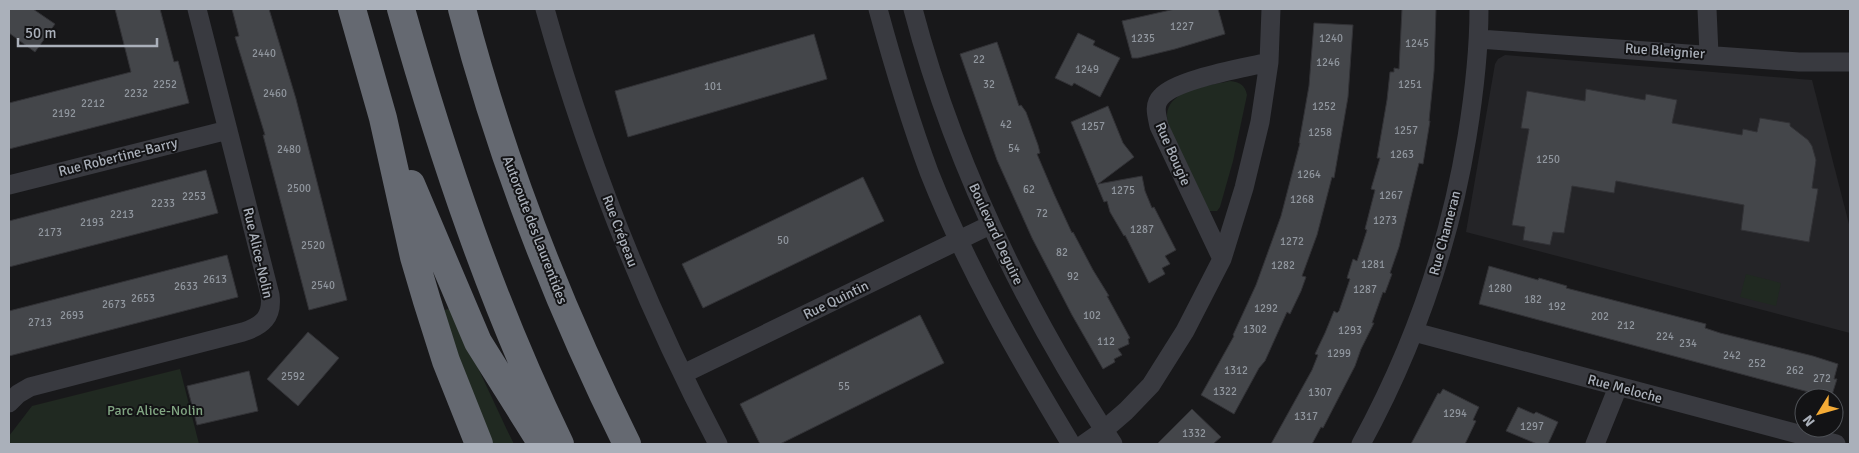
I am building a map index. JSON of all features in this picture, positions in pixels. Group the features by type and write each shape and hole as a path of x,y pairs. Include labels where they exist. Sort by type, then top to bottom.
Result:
{"highway":[{"path":"352,9 383,118 414,257 446,361 479,444"},
{"path":"401,9 442,146 473,239 513,340 560,444"},
{"name":"Autoroute des Laurentides","path":"462,9 494,118 524,205 584,354 627,444"},
{"path":"383,118 478,342 542,444"}],"street":[{"name":"Rue Alice-Nolin","path":"9,404 24,390 37,385 255,328 264,321 270,309 270,295 197,9"},
{"name":"Rue Crépeau","path":"544,9 582,128 641,285 718,444"},
{"path":"878,9 906,106 930,173 959,239 1040,395 1071,444"},
{"name":"Boulevard Deguire","path":"913,9 931,75 948,124 990,226 1043,331 1108,437"},
{"path":"1084,444 1108,437 1126,411 1151,385 1170,358 1222,259 1244,188 1260,122 1269,62 1271,9"},
{"name":"Rue Chameran","path":"1360,444 1375,418 1414,332 1438,266 1459,182 1474,91 1479,38 1479,9"},
{"path":"1707,9 1708,54"},
{"name":"Rue Bleignier","path":"1479,38 1799,62 1850,62"},
{"name":"Rue Bougie","path":"1222,259 1159,126 1156,104 1161,96 1186,83 1269,62"},
{"name":"Rue Robertine-Barry","path":"9,185 228,130"},
{"name":"Rue Quintin","path":"683,374 959,239 990,226"},
{"name":"Rue Meloche","path":"1414,332 1826,443"},
{"path":"1595,444 1618,387"}],"shaded area":[{"path":"1505,55 1812,80 1850,228 1850,333 1466,232 1495,64 1498,59"}],"green space":[{"path":"1230,81 1242,85 1247,95 1233,161 1220,207 1217,211 1209,211 1178,150 1169,125 1167,113 1172,102 1181,95 1201,87"},
{"path":"1746,274 1781,283 1776,306 1740,297"},
{"path":"450,308 514,444 487,444 438,313"},
{"name":"Parc Alice-Nolin","path":"180,369 199,444 9,444 9,436 32,406"}],"building":[{"path":"9,9 33,9 55,24 35,52 9,33"},
{"path":"115,9 160,9 174,62 178,61 189,103 9,149 9,103 131,72"},
{"path":"232,9 269,9 296,99 347,300 309,310 263,135 265,135 235,37 239,36"},
{"path":"1175,9 1218,9 1225,34 1175,49 1132,58 1122,21"},
{"path":"1402,9 1436,9 1434,71 1430,121 1423,164 1419,163 1399,247 1390,273 1392,274 1385,293 1383,292 1372,323 1374,323 1355,366 1323,428 1321,427 1312,444 1271,444 1312,370 1318,355 1315,354 1334,311 1337,313 1339,311 1350,279 1347,278 1353,259 1357,261 1367,230 1365,229 1375,190 1371,189 1380,158 1377,158 1390,72 1394,72 1394,68 1399,69"},
{"path":"1314,23 1353,25 1348,97 1334,178 1332,177 1317,235 1302,276 1306,277 1301,291 1290,314 1287,312 1265,361 1259,368 1234,414 1201,395 1234,336 1256,285 1281,216 1300,143 1309,86"},
{"path":"1078,33 1095,41 1093,45 1120,58 1100,97 1074,83 1072,86 1055,78"},
{"path":"814,34 827,79 628,137 615,91"},
{"path":"997,42 1019,106 1021,105 1026,112 1038,145 1040,153 1037,154 1054,194 1072,233 1109,296 1107,296 1130,338 1128,339 1129,344 1118,349 1122,355 1114,359 1115,362 1103,369 1072,315 1032,238 997,160 960,54"},
{"path":"1586,89 1645,100 1646,94 1677,100 1672,123 1742,135 1743,129 1757,132 1760,118 1790,123 1790,126 1808,140 1816,160 1812,188 1818,189 1809,242 1741,230 1744,205 1616,181 1614,193 1572,186 1564,233 1553,232 1550,245 1523,240 1525,227 1512,225 1529,129 1521,128 1527,91 1585,101"},
{"path":"1108,106 1123,143 1134,157 1098,184 1142,176 1145,191 1152,208 1154,207 1176,250 1165,256 1170,264 1162,268 1165,274 1149,283 1125,235 1110,212 1107,201 1104,202 1071,122"},
{"path":"206,170 218,213 9,267 9,221"},
{"path":"863,177 884,221 703,308 682,264"},
{"path":"227,255 238,297 9,356 9,311"},
{"path":"1489,266 1706,324 1705,328 1720,333 1838,364 1834,379 1837,379 1834,388 1794,388 1479,304"},
{"path":"920,315 944,363 780,444 760,444 740,404"},
{"path":"308,332 339,358 298,406 267,379"},
{"path":"249,371 258,411 197,425 187,386"},
{"path":"1443,389 1479,407 1473,420 1476,421 1465,444 1411,444 1438,393 1440,394"},
{"path":"1518,407 1534,414 1536,412 1558,422 1548,444 1537,444 1506,431"},
{"path":"1192,409 1221,437 1213,444 1157,444"}]}
